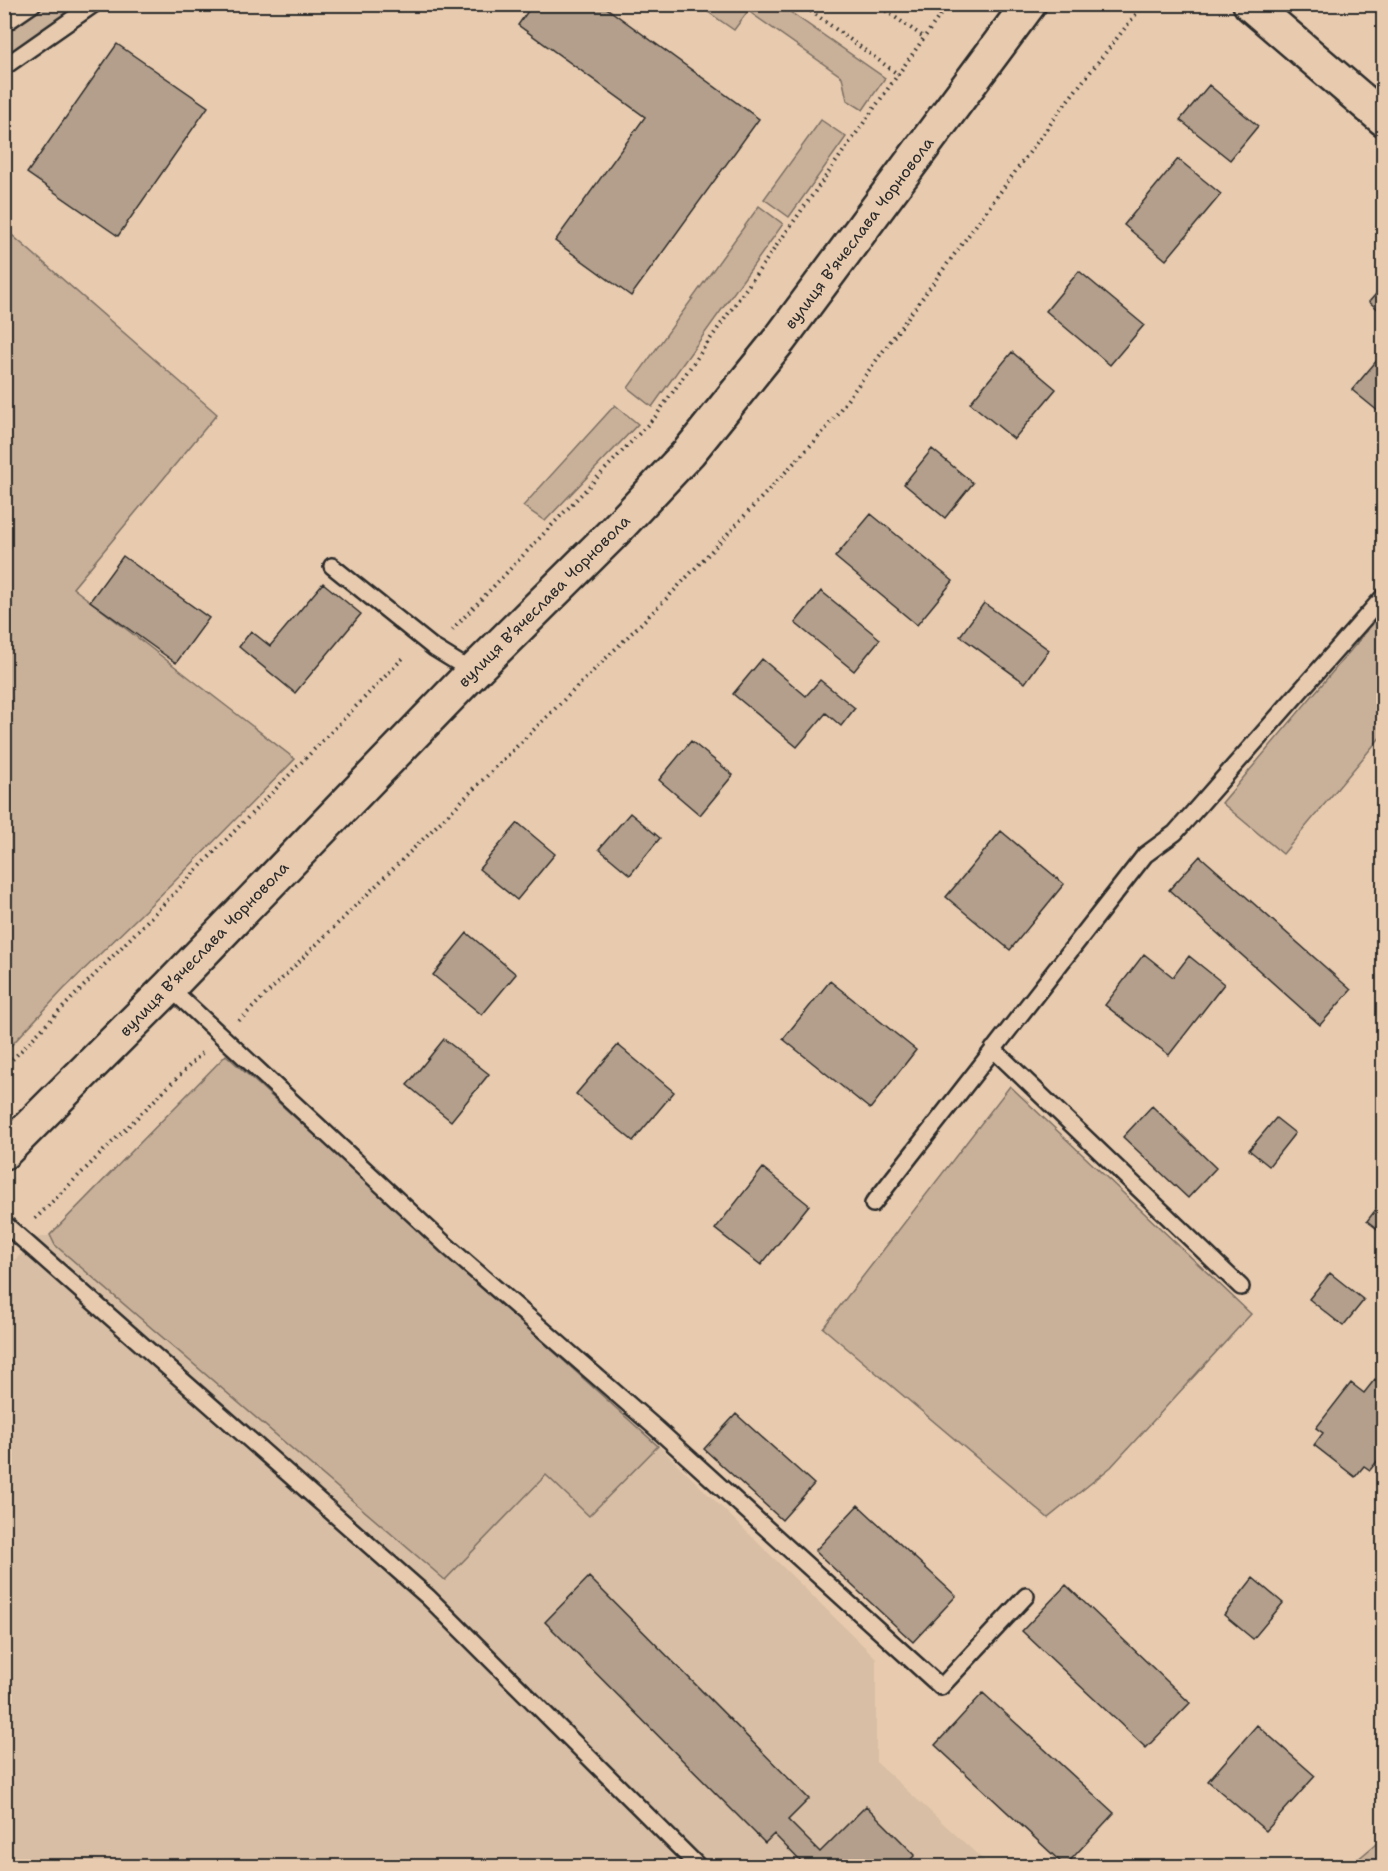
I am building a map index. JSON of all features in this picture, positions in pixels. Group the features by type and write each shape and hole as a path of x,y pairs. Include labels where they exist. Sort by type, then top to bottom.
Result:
{"main road":[{"name":"вулиця Вʼячеслава Чорновола","path":"4,1152 169,987 473,672 611,535 689,452 780,339 1029,4"},
{"path":"1250,4 1383,119"}],"lane":[{"path":"4,24 33,4"},
{"path":"4,67 94,4"},
{"path":"332,566 434,648 473,672"},
{"path":"873,1204 1146,855 1175,833 1383,596"},
{"path":"169,987 446,1245 657,1429 940,1687 1026,1596"},
{"path":"993,1049 1241,1287"},
{"path":"4,1223 428,1597 698,1866"}],"path":[{"path":"801,4 899,75"},
{"path":"876,4 925,38"},
{"path":"4,1068 405,656 434,648 655,417 948,4"},
{"path":"30,1225 220,1035 226,1034 251,1010 670,595 825,430 1068,100 1144,5"}],"shaded area":[{"path":"47,5 81,5 5,58 4,35"},
{"path":"698,5 780,5 885,78 863,110 847,100 842,77 748,11 734,30"},
{"path":"821,120 846,137 789,217 764,199"},
{"path":"759,206 783,224 652,407 628,388"},
{"path":"5,229 217,414 73,588 295,759 64,989 5,1052"},
{"path":"615,405 638,424 545,521 523,506"},
{"path":"1383,612 1383,734 1283,854 1222,803"},
{"path":"226,1055 658,1445 876,1658 876,1762 990,1866 5,1866 5,1270 37,1238 51,1235"},
{"path":"226,1055 658,1446 589,1516 546,1475 445,1580 55,1245 50,1235"},
{"path":"1010,1086 1251,1314 1111,1467 1048,1518 823,1328"},
{"path":"1383,1838 1383,1866 1350,1866"}],"building":[{"path":"533,4 601,4 759,119 631,296 555,241 645,117 518,25"},
{"path":"117,44 208,107 118,236 27,173"},
{"path":"1209,85 1258,126 1230,160 1180,120"},
{"path":"1178,159 1221,194 1166,260 1124,225"},
{"path":"1079,271 1144,325 1110,365 1046,311"},
{"path":"1384,285 1384,314 1369,302"},
{"path":"1012,352 1056,389 1014,439 970,403"},
{"path":"1384,352 1384,416 1352,390"},
{"path":"932,449 973,483 945,518 904,484"},
{"path":"871,514 953,581 917,625 835,557"},
{"path":"123,556 209,618 176,663 90,601"},
{"path":"323,583 361,614 295,693 239,647 251,631 270,646"},
{"path":"821,591 880,639 854,671 795,623"},
{"path":"984,603 1049,650 1025,683 960,636"},
{"path":"762,659 806,696 820,680 855,708 841,726 826,713 797,747 733,694"},
{"path":"691,741 733,775 700,815 659,780"},
{"path":"630,813 660,838 630,875 599,849"},
{"path":"518,823 555,854 517,900 479,869"},
{"path":"1001,831 1064,884 1010,950 946,897"},
{"path":"1200,856 1351,990 1320,1025 1169,890"},
{"path":"467,933 516,974 482,1015 433,975"},
{"path":"1144,954 1173,977 1189,956 1224,984 1169,1055 1105,1005"},
{"path":"830,981 916,1050 870,1109 783,1039"},
{"path":"444,1039 489,1074 451,1121 407,1085"},
{"path":"618,1045 674,1092 633,1141 576,1094"},
{"path":"1152,1106 1216,1168 1188,1198 1123,1137"},
{"path":"1276,1118 1295,1133 1269,1166 1249,1150"},
{"path":"763,1168 809,1205 761,1265 715,1229"},
{"path":"1384,1199 1384,1234 1367,1221"},
{"path":"1330,1273 1364,1300 1343,1326 1309,1299"},
{"path":"1375,1379 1384,1386 1384,1453 1370,1470 1364,1466 1355,1477 1314,1445 1323,1433 1316,1428 1351,1383 1364,1393"},
{"path":"736,1414 814,1484 782,1520 704,1449"},
{"path":"858,1505 956,1596 913,1642 815,1551"},
{"path":"589,1577 809,1799 788,1820 820,1852 866,1806 915,1855 904,1866 805,1866 774,1834 765,1843 545,1622"},
{"path":"1253,1578 1283,1603 1253,1639 1224,1615"},
{"path":"1066,1585 1190,1703 1146,1748 1022,1631"},
{"path":"983,1693 1114,1813 1065,1866 935,1745"},
{"path":"1257,1725 1315,1776 1266,1831 1208,1781"}]}
